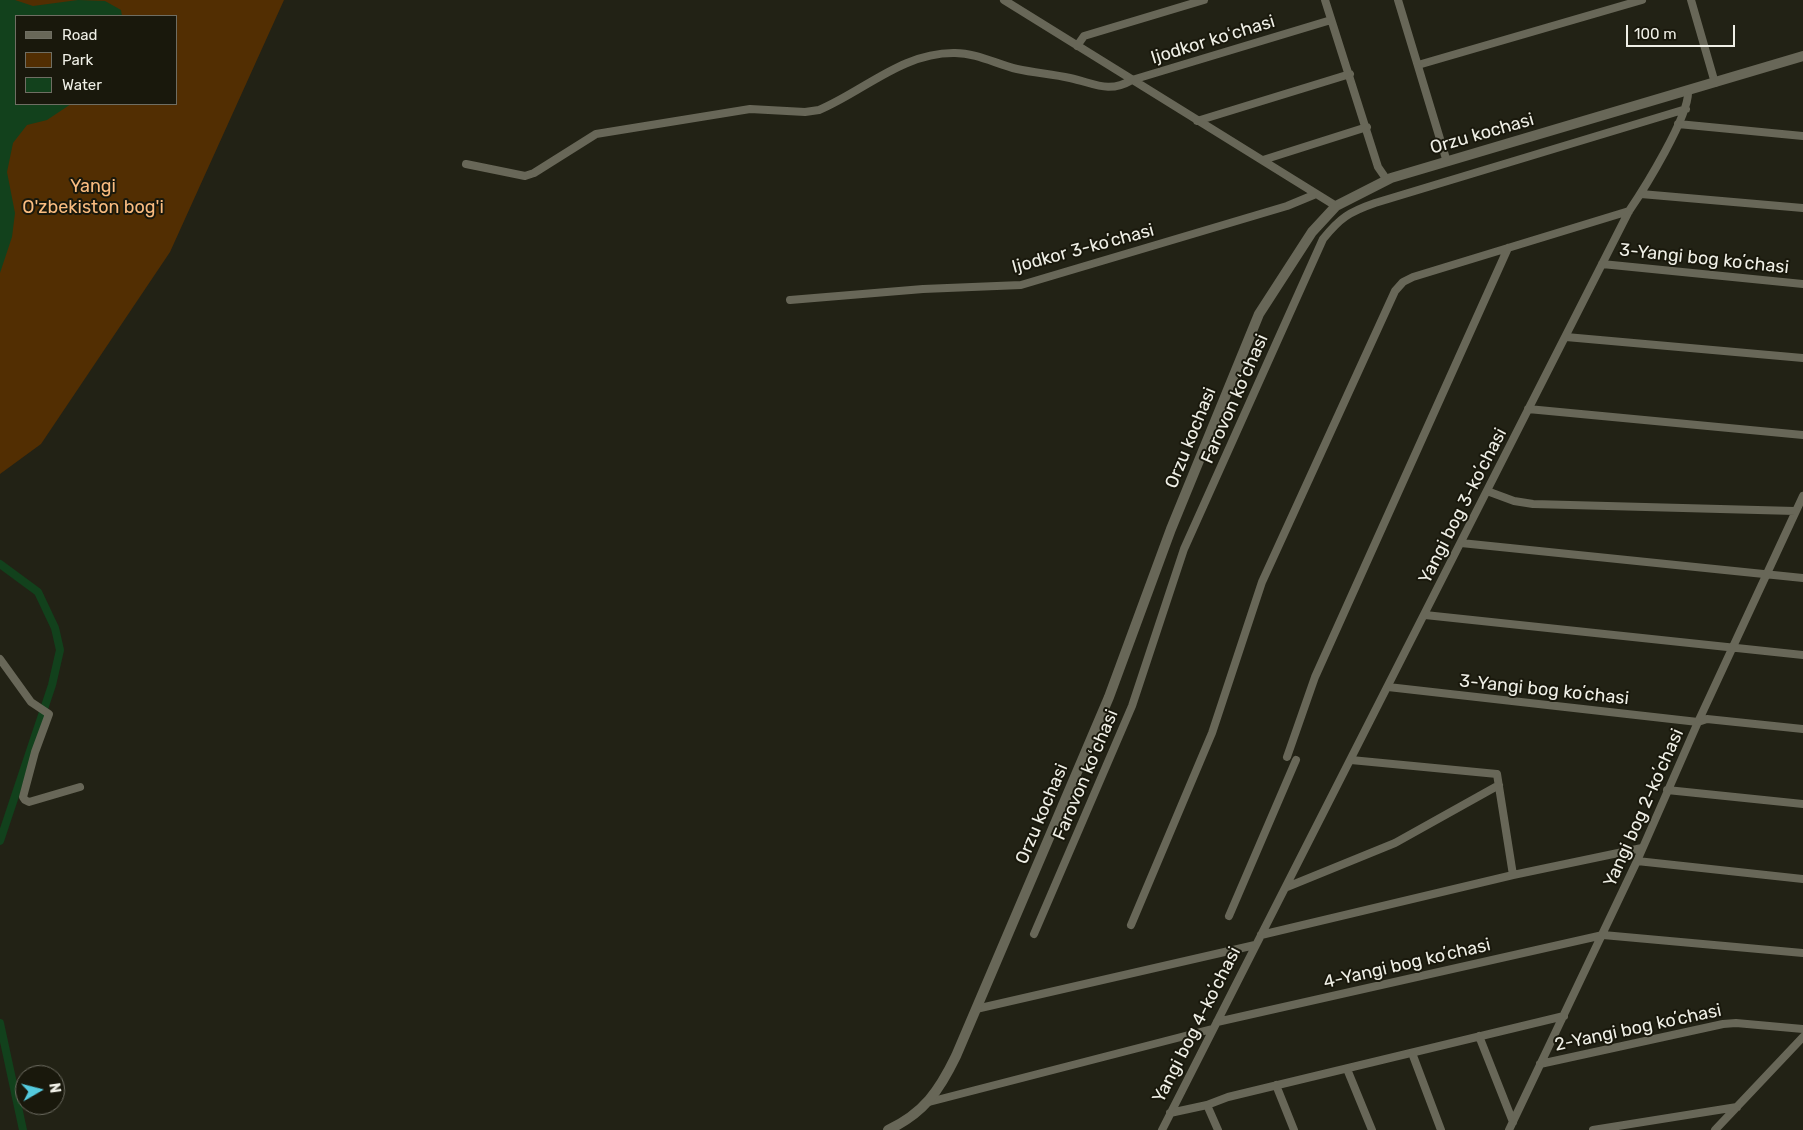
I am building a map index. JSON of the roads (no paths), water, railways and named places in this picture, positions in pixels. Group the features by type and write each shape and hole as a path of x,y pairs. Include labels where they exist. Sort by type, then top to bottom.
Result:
{"main road":[{"name":"Orzu kochasi","path":"890,1130 911,1117 929,1102 950,1068 1109,697 1171,529 1259,314 1312,232 1336,206 1387,180 1802,57"}],"street":[{"path":"1077,46 1084,36 1204,0"},
{"path":"1325,0 1367,127 1378,167 1387,180"},
{"path":"1398,0 1447,162"},
{"path":"1418,65 1642,0"},
{"path":"1691,0 1715,83"},
{"name":"Ijodkor koʻchasi","path":"1008,1 1077,46 1336,206"},
{"name":"Ijodkor koʻchasi","path":"1132,80 1331,20"},
{"path":"466,164 525,176 534,173 596,134 750,109 805,112 819,110 907,63 933,55 974,54 1015,68 1070,78 1108,88 1120,87 1132,80"},
{"path":"1197,121 1350,74"},
{"name":"Yangi bog 3-koʼchasi","path":"1261,935 1629,211 1641,194 1686,109 1689,99 1688,91"},
{"name":"Farovon koʻchasi","path":"1034,934 1132,706 1184,549 1323,239 1338,220 1349,212 1375,203 1686,109"},
{"path":"1678,124 1803,136"},
{"path":"1263,160 1367,127"},
{"name":"Ijodkor 3-koʼchasi","path":"790,300 923,289 1021,285 1287,206 1316,194"},
{"path":"1641,194 1803,208"},
{"path":"1131,925 1212,733 1262,582 1395,291 1404,282 1413,277 1629,211"},
{"path":"1288,758 1314,677 1508,248"},
{"name":"3-Yangi bog koʼchasi","path":"1602,264 1803,284"},
{"path":"1566,337 1803,358"},
{"path":"1528,409 1803,435"},
{"path":"1487,491 1514,501 1533,504 1795,511"},
{"name":"Yangi bog 2-koʼchasi","path":"1509,1130 1638,861 1667,790 1795,511 1802,500"},
{"path":"1461,543 1803,578"},
{"path":"1425,615 1803,655"},
{"path":"0,659 38,708 49,714 35,752 23,797 29,802 80,786"},
{"name":"3-Yangi bog koʼchasi","path":"1388,687 1698,722"},
{"path":"1698,722 1707,719 1803,729"},
{"path":"1229,916 1296,760"},
{"path":"1351,760 1494,772 1497,774 1513,875"},
{"path":"1287,887 1379,850 1499,785"},
{"path":"1667,790 1803,804"},
{"path":"1261,935 1513,875 1642,848"},
{"path":"1638,861 1803,879"},
{"name":"Yangi bog 4-koʼchasi","path":"1162,1130 1261,935"},
{"path":"1603,935 1803,953"},
{"name":"4-Yangi bog koʼchasi","path":"1217,1022 1603,935"},
{"path":"976,1009 1255,945"},
{"path":"1170,1113 1207,1105 1228,1097 1276,1085 1564,1016"},
{"name":"2-Yangi bog koʼchasi","path":"1540,1064 1724,1024 1743,1023 1803,1029"},
{"path":"929,1102 1212,1029"},
{"path":"1479,1036 1512,1122"},
{"path":"1715,1130 1803,1037"},
{"path":"1412,1053 1441,1130"},
{"path":"1347,1069 1372,1130"},
{"path":"1276,1085 1294,1130"},
{"path":"1207,1105 1218,1130"},
{"path":"1593,1130 1736,1107"}],"water":[{"path":"0,0 15,0 33,6 78,0 105,1 121,10 122,15 15,15 15,105 70,105 47,120 27,125 13,143 7,172 15,213 12,237 0,273"}],"waterway":[{"path":"0,564 38,592 55,628 60,650 52,685 0,841"},
{"path":"0,1023 23,1130"}],"park label":[{"name":"Yangi O'zbekiston bog'i","path":"93,197"}]}
